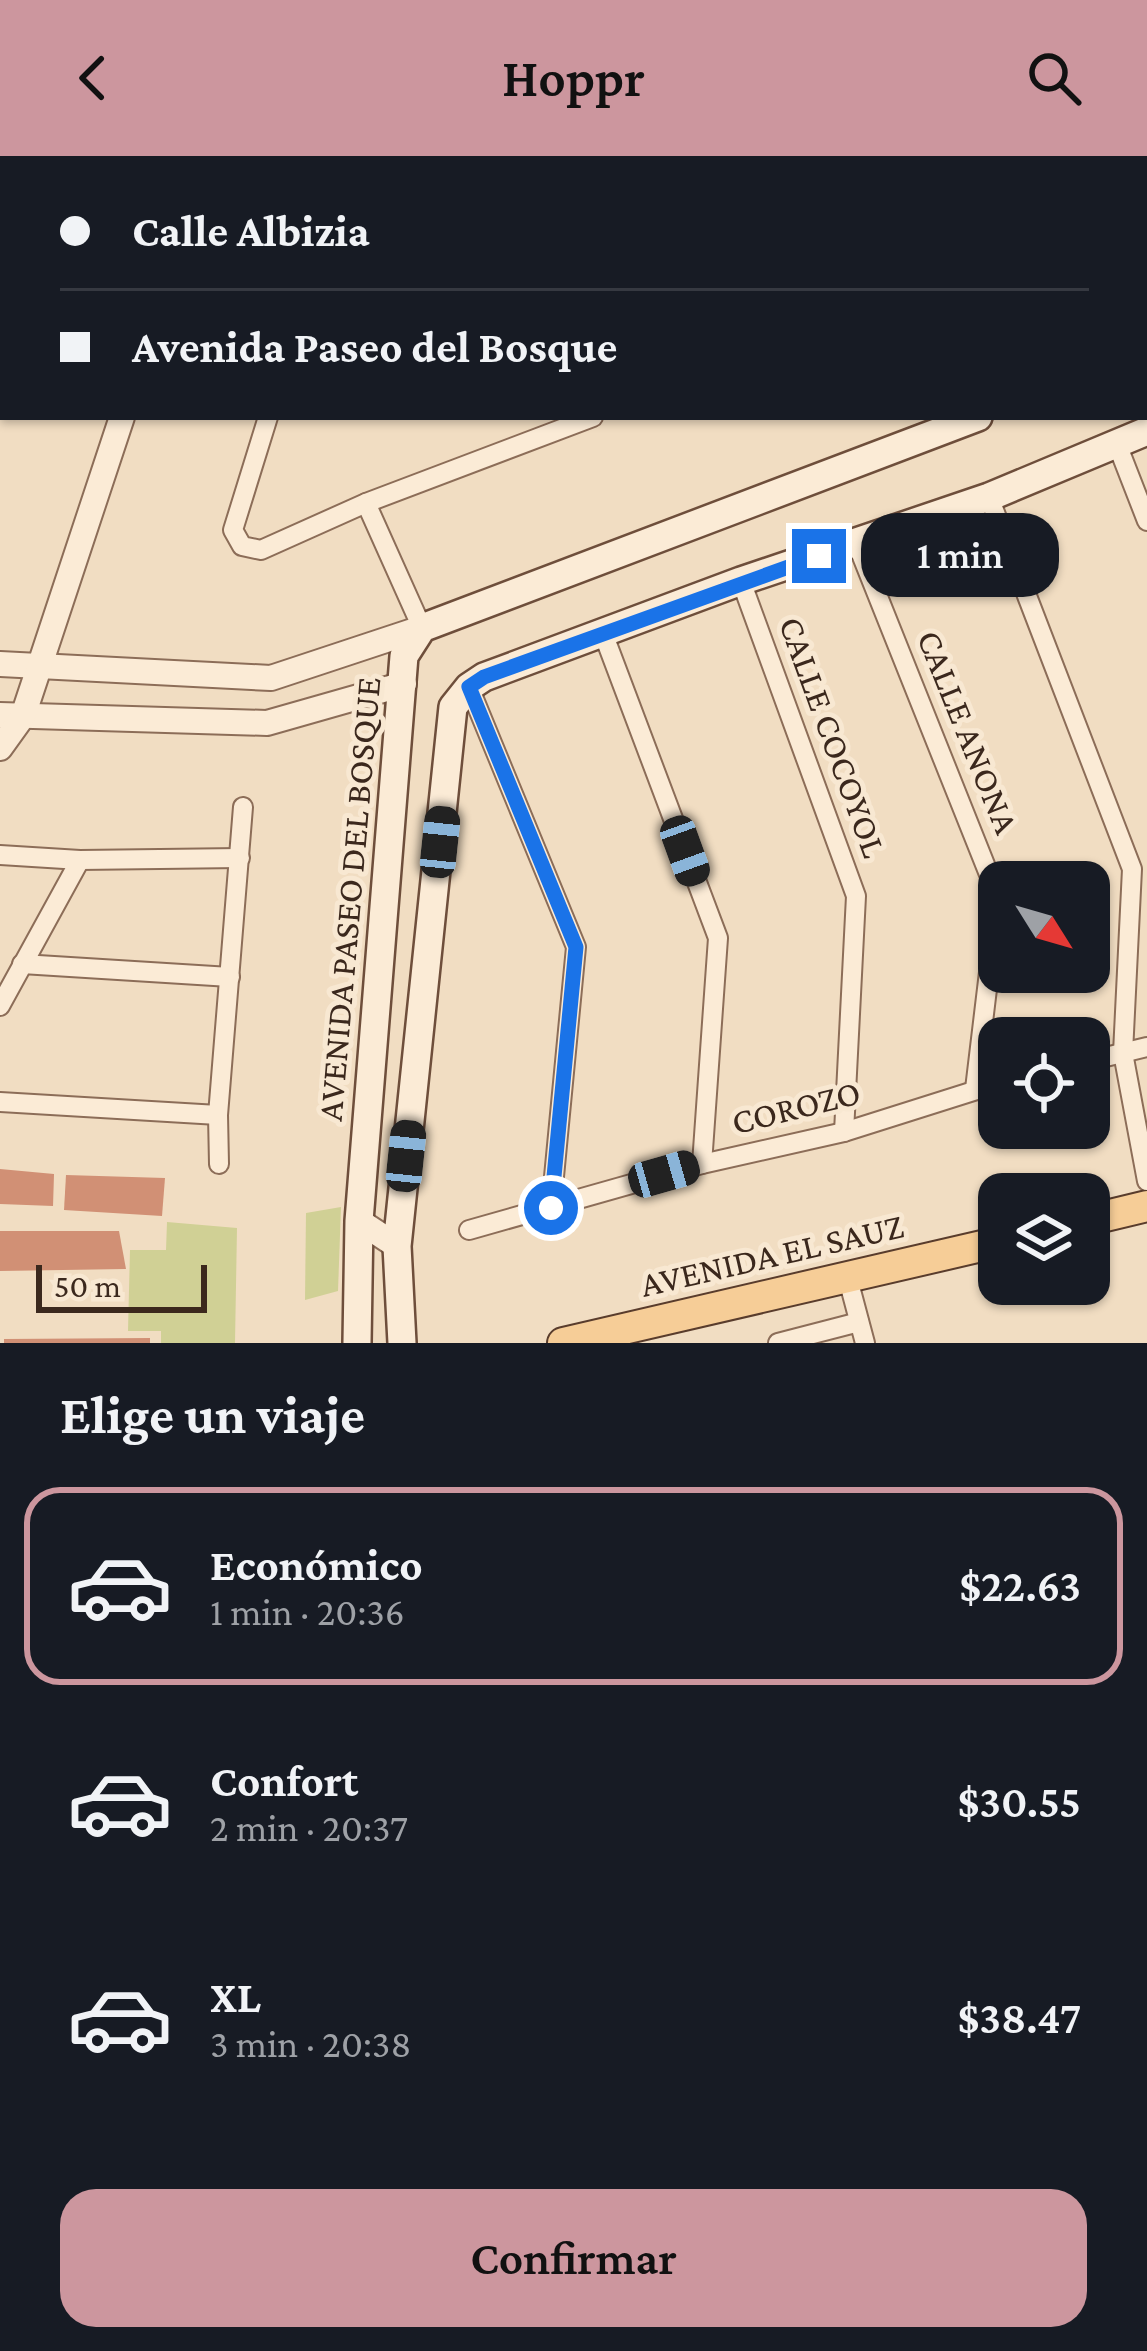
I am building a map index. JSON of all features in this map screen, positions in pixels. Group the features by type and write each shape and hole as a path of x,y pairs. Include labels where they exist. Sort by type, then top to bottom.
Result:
{"main road":[{"path":"422,628 970,420"},
{"path":"402,1343 397,1246 453,707 469,687 484,677 741,581 988,497 1147,430"},
{"name":"AVENIDA PASEO DEL BOSQUE","path":"357,1343 358,1221 404,656 422,628"},
{"path":"1110,1215 1147,1206"},
{"name":"AVENIDA EL SAUZ","path":"563,1343 978,1247"}],"street":[{"path":"0,748 11,715 38,668 121,420"},
{"path":"267,420 233,530 242,546 261,550 366,503 585,420"},
{"path":"1118,445 1147,521"},
{"path":"988,497 1132,869 1123,1053 1147,1180"},
{"path":"0,664 271,678 422,628 366,503"},
{"name":"CALLE ANONA","path":"857,544 998,897 975,1090"},
{"name":"CALLE COCOYOL","path":"741,581 856,896 844,1132"},
{"path":"603,633 718,938 702,1163"},
{"path":"11,715 267,723 404,684"},
{"path":"469,687 576,947 551,1208"},
{"path":"219,1164 218,1114 243,807"},
{"path":"0,855 80,860 240,858"},
{"path":"0,1006 80,860"},
{"path":"22,964 230,977"},
{"path":"1110,1056 1147,1047"},
{"name":"COROZO","path":"469,1230 702,1163 844,1132 978,1089"},
{"path":"0,1102 218,1114"},
{"path":"358,1221 397,1246"},
{"path":"848,1280 865,1343"},
{"path":"778,1343 859,1322"}],"green space":[{"path":"341,1207 338,1291 305,1300 306,1213"},
{"path":"167,1222 237,1228 235,1343 161,1343 161,1331 128,1331 130,1250 166,1250"}],"building":[{"path":"0,1169 54,1174 53,1206 0,1204"},
{"path":"66,1175 165,1178 162,1216 64,1210"},
{"path":"0,1231 119,1231 126,1269 0,1271"},
{"path":"150,1338 150,1343 4,1343 4,1339"}],"route":[{"path":"551,1208 576,947 469,687 484,677 819,556"}]}
